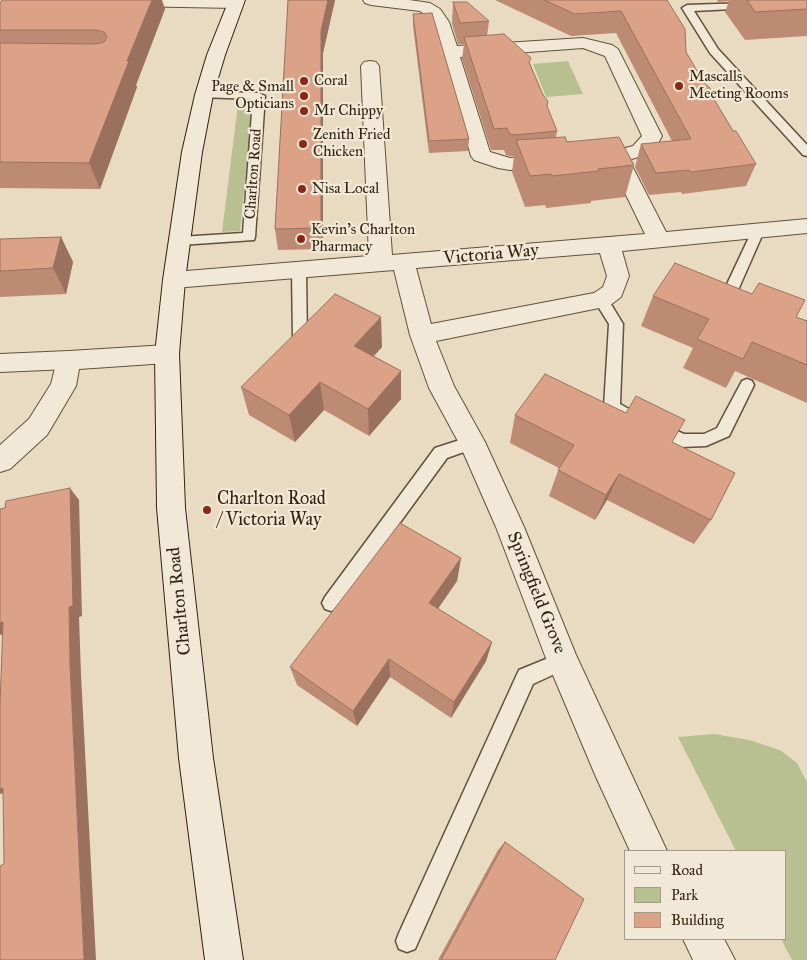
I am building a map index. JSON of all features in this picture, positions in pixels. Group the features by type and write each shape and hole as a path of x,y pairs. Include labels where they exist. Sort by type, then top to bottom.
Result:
{"street":[{"path":"371,0 424,6 434,13 441,22 482,156 510,164 567,160"},
{"path":"111,1 236,1"},
{"name":"Charlton Road","path":"224,960 196,758 170,508 167,354 174,280 192,152 204,95 216,55 236,1"},
{"path":"450,52 583,43 606,48 612,53 652,136 649,144 640,150 630,154 609,156 658,240"},
{"name":"Springfield Grove","path":"370,66 392,263 442,388 472,442 510,527 563,661 608,765 649,850"},
{"name":"Victoria Way","path":"174,280 609,245 807,226"},
{"path":"422,336 601,300 613,291 618,276 609,245"},
{"path":"0,364 167,354"},
{"path":"0,461 38,427 63,386 69,360"},
{"path":"703,940 716,960"}],"lane":[{"path":"757,5 688,8 714,52 807,152"},
{"name":"Charlton Road","path":"180,241 249,237 259,96 204,95"},
{"path":"745,306 727,299 758,230"},
{"path":"286,353 300,343 300,271"},
{"path":"601,300 616,324 612,407 682,441 706,440 723,432 747,385"},
{"path":"331,603 441,452 472,442"},
{"path":"407,941 526,677 563,661"}],"green space":[{"path":"568,61 583,94 546,97 533,64"},
{"path":"238,104 253,104 240,231 222,232"},
{"path":"714,734 749,740 780,750 797,763 807,782 807,960 792,960 782,940 787,940 787,850 735,850 678,737"}],"building":[{"path":"2,0 152,0 89,163 0,162 0,43 96,44 104,42 107,37 104,32 96,30 0,30 0,3"},
{"path":"288,0 328,0 321,31 321,228 275,229"},
{"path":"544,0 667,0 685,29 686,52 704,83 710,88 711,94 733,131 736,131 756,164 691,172 689,170 656,173 641,144 691,139 621,11 575,14"},
{"path":"747,0 807,0 807,9 755,12"},
{"path":"453,2 467,2 489,21 460,23"},
{"path":"432,13 469,139 429,141 413,14"},
{"path":"504,34 531,58 529,62 543,95 548,101 547,106 557,131 513,135 509,133 507,128 494,129 464,37"},
{"path":"565,137 567,142 619,137 634,165 552,176 551,174 530,176 516,140"},
{"path":"61,237 53,268 0,271 0,239"},
{"path":"675,263 752,294 759,283 805,300 796,317 807,321 807,365 752,342 743,359 697,339 709,319 653,296"},
{"path":"335,294 381,317 354,346 401,371 368,409 320,382 289,415 241,387"},
{"path":"545,374 626,413 636,396 685,420 672,442 735,473 711,520 619,474 606,495 558,470 574,445 515,415"},
{"path":"70,488 73,606 69,607 70,666 84,960 0,960 0,866 4,864 3,788 0,789 0,704 3,622 0,623 0,509 5,508 6,501"},
{"path":"400,523 461,558 429,603 492,642 454,702 389,659 353,711 290,667"},
{"path":"505,842 584,899 555,960 441,960"}],"place":[{"name":"Coral","path":"304,81"},
{"name":"Mascalls Meeting Rooms","path":"679,86"},
{"name":"Page & Small Opticians","path":"304,96"},
{"name":"Mr Chippy","path":"304,111"},
{"name":"Zenith Fried Chicken","path":"303,144"},
{"name":"Nisa Local","path":"302,189"},
{"name":"Kevin's Charlton Pharmacy","path":"301,239"},
{"name":"Charlton Road / Victoria Way","path":"207,510"}]}
